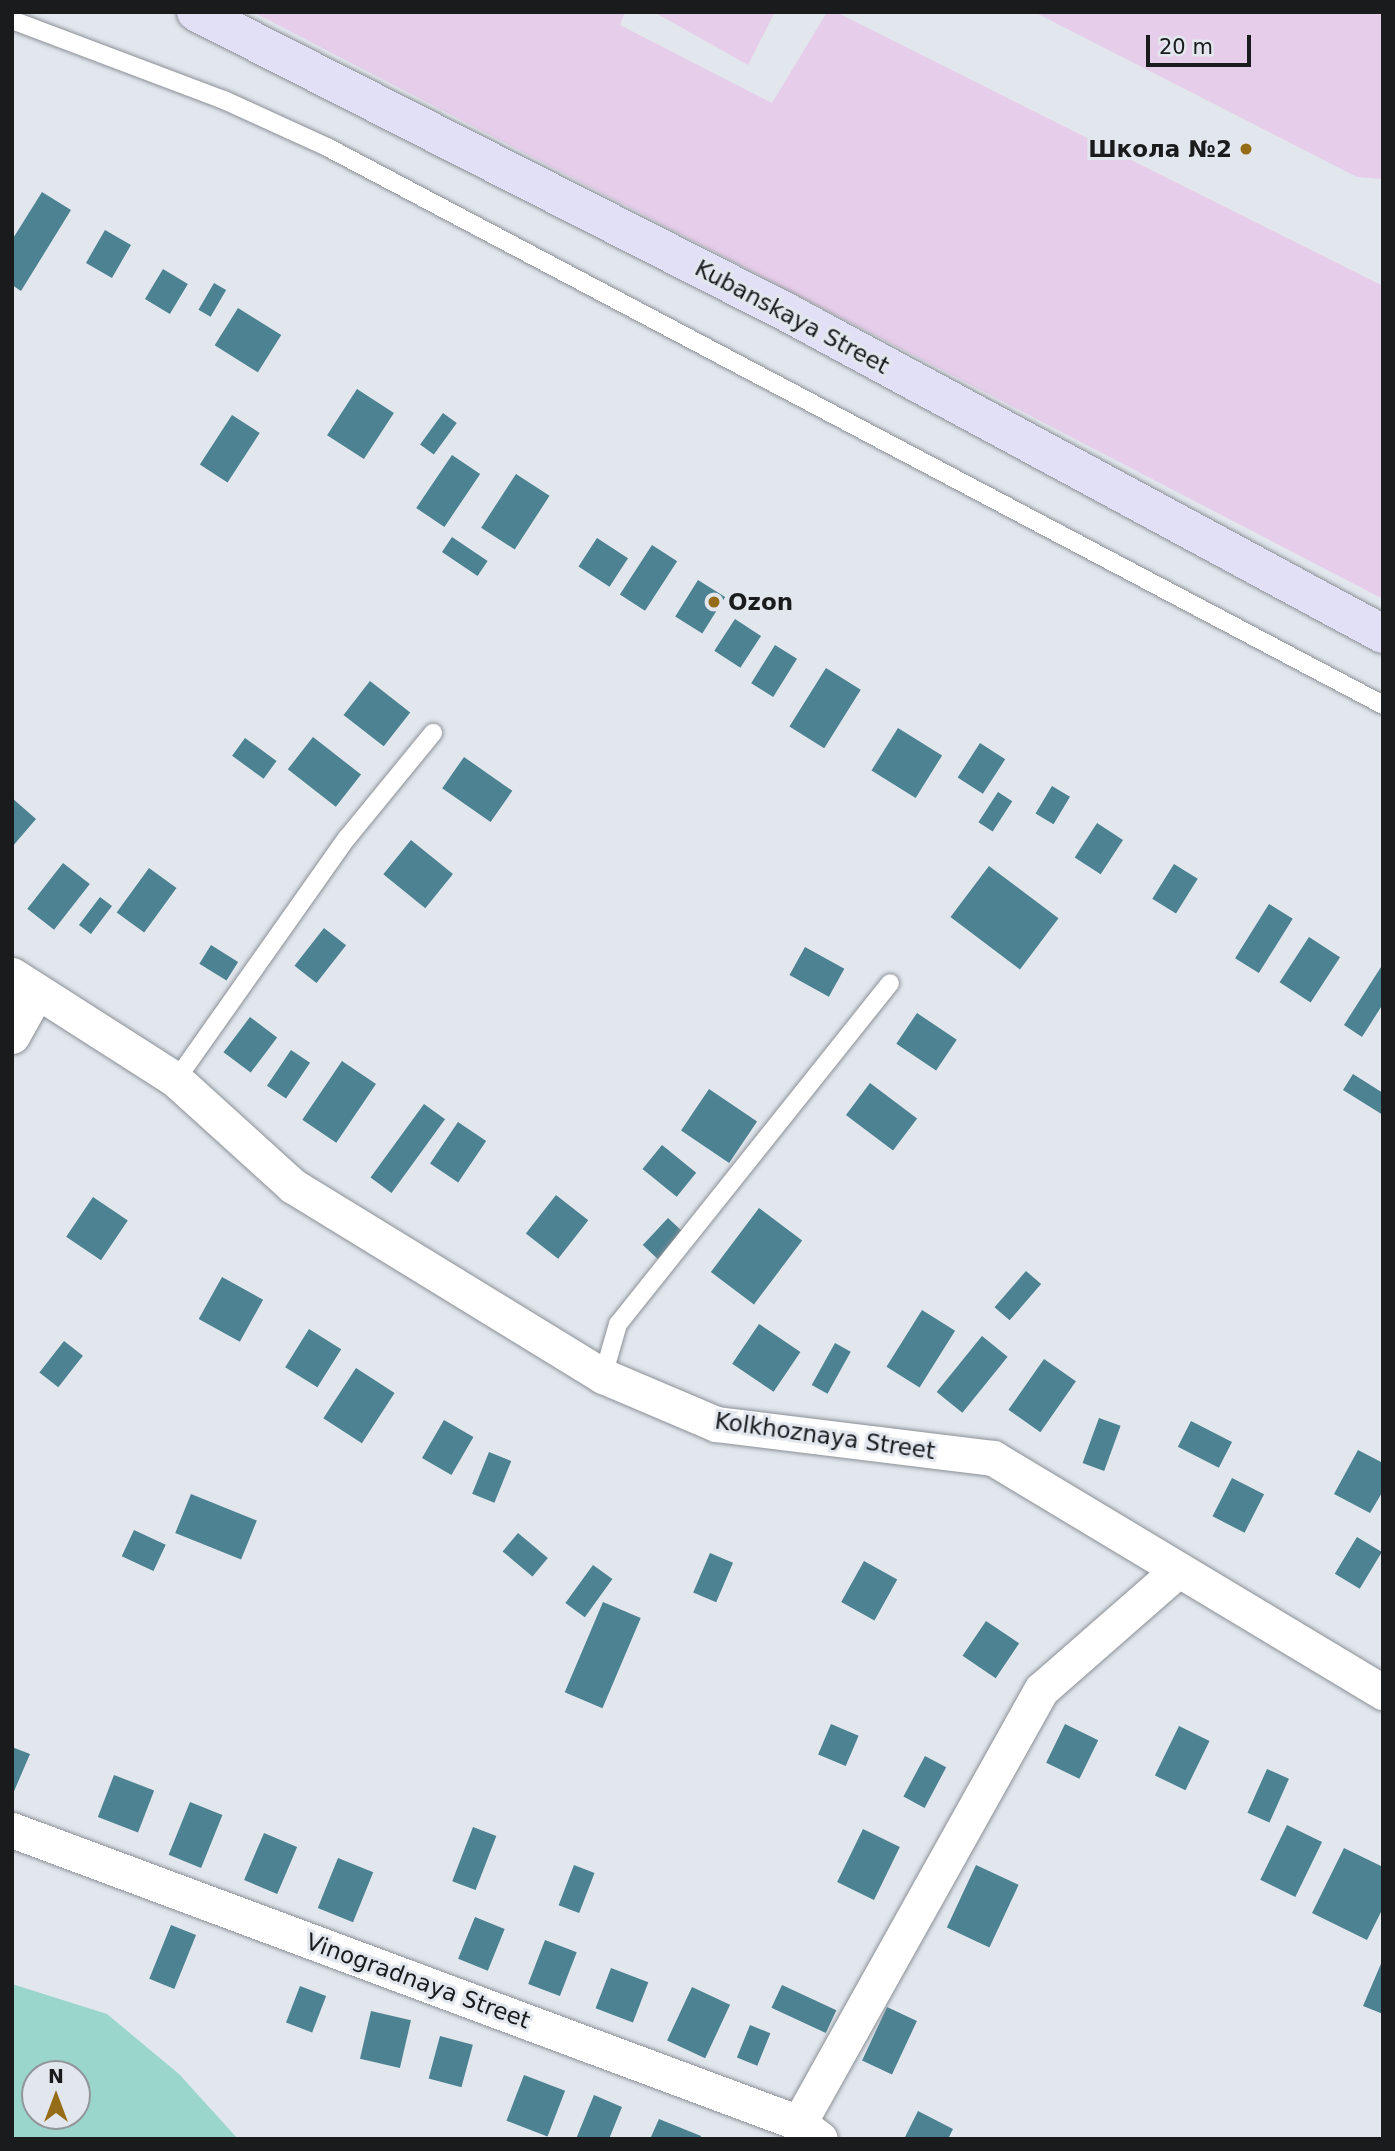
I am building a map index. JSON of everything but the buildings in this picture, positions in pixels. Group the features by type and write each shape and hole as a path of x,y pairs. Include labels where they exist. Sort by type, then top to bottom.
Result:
{"main road":[{"name":"Kubanskaya Street","path":"197,12 788,313 1379,624"}],"street":[{"name":"Kolkhoznaya Street","path":"12,1035 24,984 176,1080 293,1186 603,1376 716,1424 993,1458 1177,1571 1383,1692"},
{"path":"810,2131 1042,1689 1177,1571"},
{"name":"Vinogradnaya Street","path":"12,1830 810,2131"}],"lane":[{"path":"12,20 224,100 327,147 1383,705"},
{"path":"176,1080 347,838 433,733"},
{"path":"603,1376 618,1324 890,983"}],"shaded area":[{"path":"253,12 625,12 620,25 772,103 827,12 836,12 1383,286 1383,599"},
{"path":"654,12 775,12 748,65"},
{"path":"1034,12 1383,12 1383,179 1357,177"},
{"path":"12,1984 107,2014 179,2074 238,2139 12,2139"}],"place":[{"name":"Школа №2","path":"1246,149"},
{"name":"Ozon","path":"714,602"}]}
